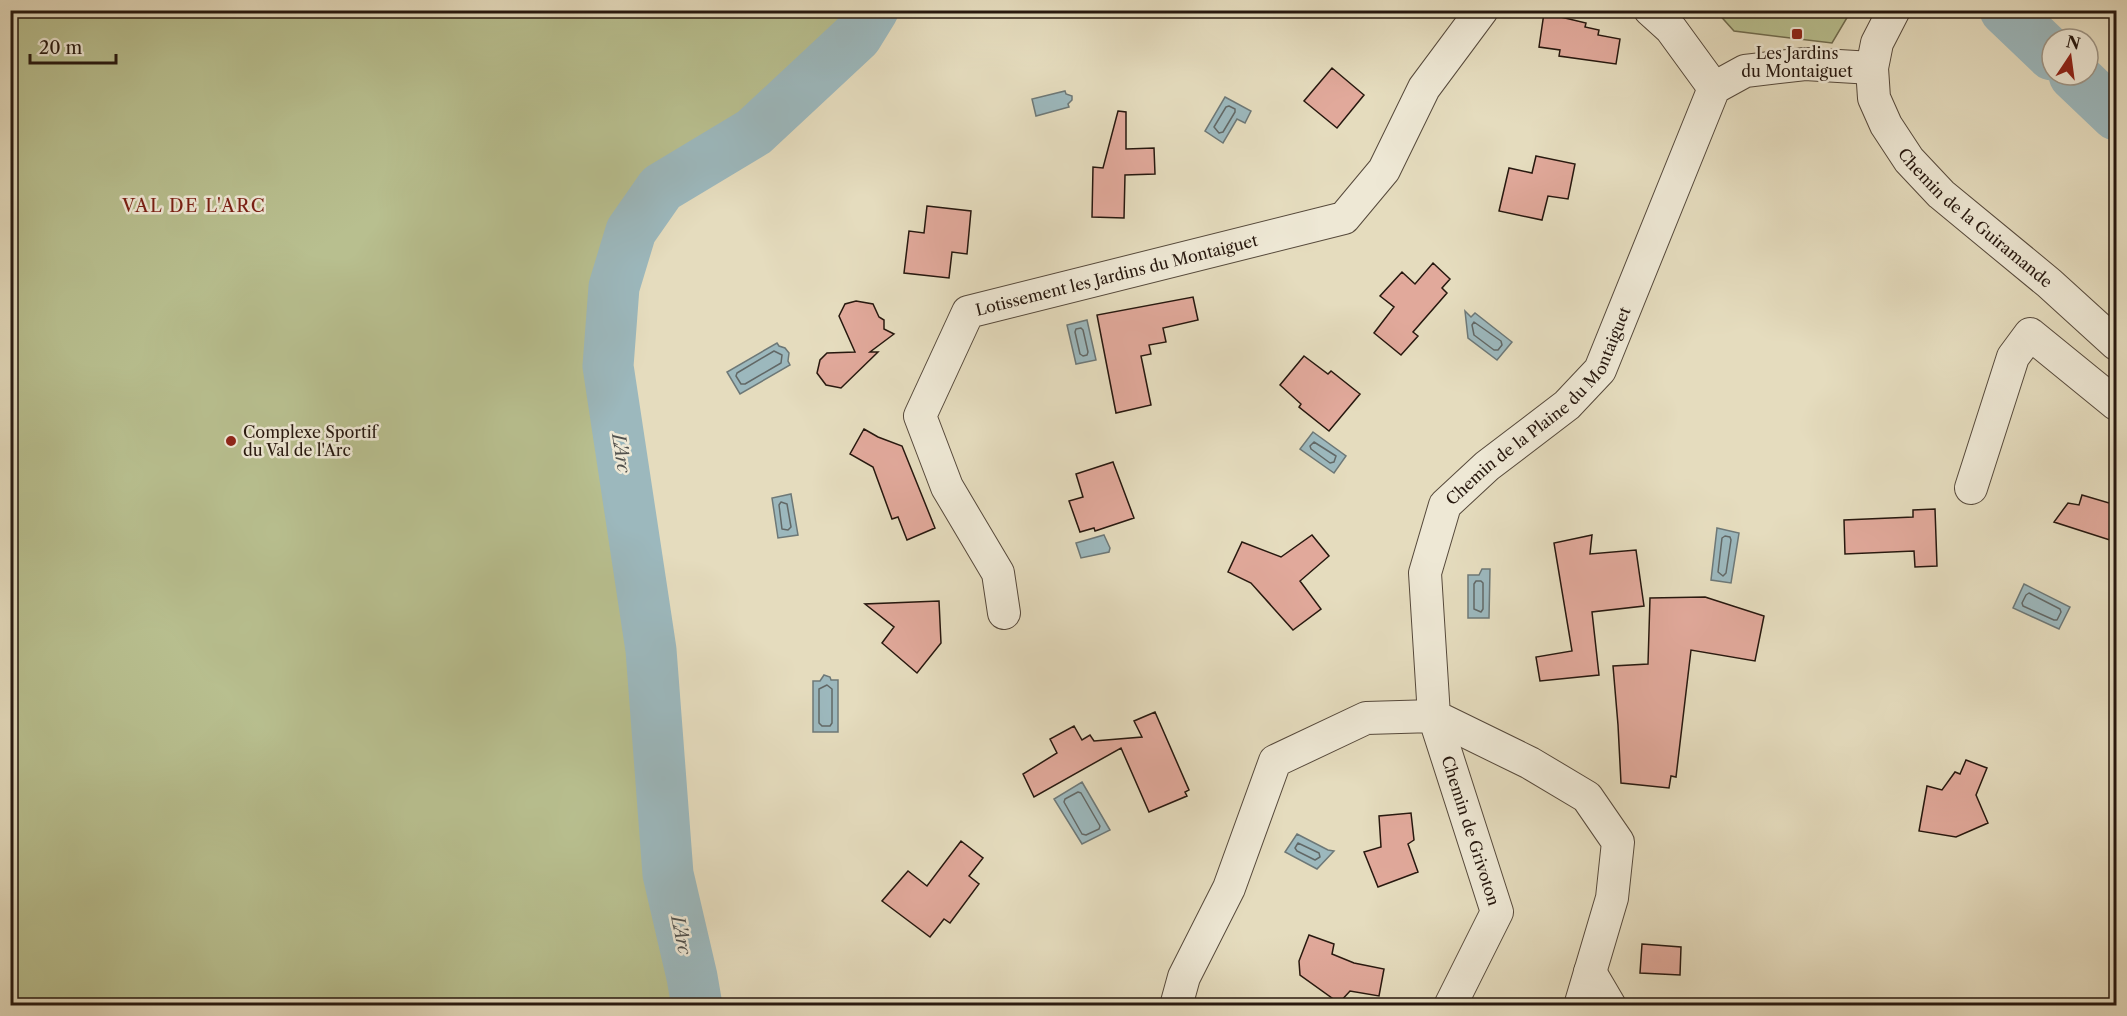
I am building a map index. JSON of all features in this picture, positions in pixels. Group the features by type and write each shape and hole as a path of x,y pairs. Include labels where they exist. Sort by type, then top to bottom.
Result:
{"street":[{"name":"Lotissement les Jardins du Montaiguet","path":"1004,613 998,573 947,487 920,416 968,312 1344,218 1384,170 1424,88 1482,10"},
{"path":"1650,10 1671,29 1714,88 1745,71 1805,64 1872,68"},
{"name":"Chemin de la Guiramande","path":"1891,15 1877,43 1872,68 1874,98 1886,125 1909,160 1941,194 2049,283 2116,344"},
{"name":"Chemin de la Plaine du Montaiguet","path":"1434,716 1425,573 1445,505 1487,466 1567,405 1600,370 1714,88"},
{"path":"1971,488 2013,357 2030,334 2116,404"},
{"path":"1176,1005 1184,977 1229,888 1275,761 1366,718 1434,716 1530,763 1587,797 1618,842 1612,898 1580,1005"},
{"name":"Chemin de Grivoton","path":"1434,716 1497,912 1450,1005"},
{"path":"1590,972 1610,1005"}],"green space":[{"path":"10,11 873,11 857,36 754,132 661,188 631,231 614,287 608,366 651,650 668,874 697,1005 11,1005"},
{"path":"1716,11 1851,11 1832,43 1734,31"}],"water":[{"path":"1065,91 1066,94 1072,96 1069,107 1036,116 1032,99"},
{"path":"1225,97 1251,111 1245,123 1237,119 1223,143 1205,131"},
{"path":"1465,311 1471,317 1475,313 1512,342 1497,360 1468,338"},
{"path":"1087,320 1096,360 1076,364 1067,325"},
{"path":"777,343 789,353 790,365 740,394 727,372"},
{"path":"1313,432 1346,456 1334,473 1300,449"},
{"path":"791,494 798,535 778,538 772,498"},
{"path":"1717,528 1739,533 1731,583 1711,580"},
{"path":"1104,535 1110,548 1109,552 1081,558 1076,543"},
{"path":"1482,569 1490,569 1489,618 1468,618 1468,575 1479,575"},
{"path":"2024,584 2070,607 2059,629 2013,608"},
{"path":"824,675 830,677 831,680 838,680 838,732 813,732 813,681 820,681"},
{"path":"1082,782 1110,830 1082,844 1054,799"},
{"path":"1297,834 1334,851 1317,869 1285,852"}],"building":[{"path":"1544,13 1586,23 1585,27 1599,30 1598,35 1620,39 1616,64 1559,56 1560,50 1539,47"},
{"path":"1332,68 1364,95 1337,128 1304,101"},
{"path":"1118,111 1126,112 1126,149 1154,148 1155,174 1125,175 1124,218 1092,217 1093,167 1103,168"},
{"path":"1536,156 1575,164 1568,199 1548,196 1542,220 1499,211 1509,168 1532,173"},
{"path":"927,206 971,211 967,254 952,252 949,278 904,273 909,231 924,233"},
{"path":"1433,263 1450,279 1442,288 1447,293 1413,332 1418,336 1401,355 1374,333 1394,307 1380,296 1402,272 1415,284"},
{"path":"1193,297 1198,320 1163,328 1166,342 1149,345 1151,354 1141,356 1151,405 1116,413 1097,315"},
{"path":"856,301 873,304 879,317 884,320 884,329 894,334 870,352 878,352 841,388 826,385 817,373 820,360 827,353 855,352 839,316 845,304"},
{"path":"1304,356 1328,374 1331,371 1360,394 1329,431 1299,407 1301,404 1280,385"},
{"path":"864,429 902,446 935,528 907,540 898,517 892,519 873,467 850,454"},
{"path":"1113,462 1134,518 1095,531 1094,528 1080,532 1069,501 1083,497 1076,474"},
{"path":"2082,495 2116,505 2116,542 2054,522 2068,503 2079,505"},
{"path":"1935,509 1937,566 1915,567 1914,551 1845,554 1844,520 1913,517 1913,510"},
{"path":"1312,535 1329,556 1300,581 1321,609 1293,630 1251,583 1228,572 1242,542 1281,557"},
{"path":"1592,535 1590,554 1636,550 1644,606 1592,612 1599,675 1540,681 1536,657 1572,651 1554,543"},
{"path":"1705,597 1764,616 1755,661 1691,650 1676,777 1671,776 1669,788 1621,783 1613,666 1648,664 1650,598"},
{"path":"939,601 941,643 917,673 882,643 894,627 865,604"},
{"path":"1155,712 1189,790 1185,792 1187,796 1149,812 1121,748 1034,797 1023,774 1057,753 1050,739 1074,726 1082,740 1090,735 1094,741 1142,737 1134,721"},
{"path":"1966,760 1987,768 1976,795 1988,823 1956,837 1919,831 1927,786 1942,790 1955,772 1960,774"},
{"path":"1411,813 1414,840 1408,844 1418,872 1378,887 1364,852 1381,847 1379,816"},
{"path":"961,841 983,858 969,876 979,884 950,923 944,919 930,937 882,901 908,871 927,886"},
{"path":"1309,935 1334,944 1332,954 1354,963 1384,969 1379,996 1350,991 1339,1003 1300,975 1299,961"},
{"path":"1642,944 1681,947 1680,975 1640,973"}],"waterway":[{"name":"L'Arc","path":"697,1006 668,874 651,650 608,366 614,287 631,231 661,188 754,132 857,36 873,10"},
{"name":"L'Arc","path":"2005,10 2040,44"},
{"name":"L'Arc","path":"2087,87 2116,115"},
{"path":"10,923 14,897"},
{"path":"10,967 15,1006"}],"place":[{"name":"Les Jardins du Montaiguet","path":"1797,34"},
{"name":"Complexe Sportif du Val de l'Arc","path":"231,441"}],"district":[{"name":"VAL DE L'ARC","path":"194,206"}]}
